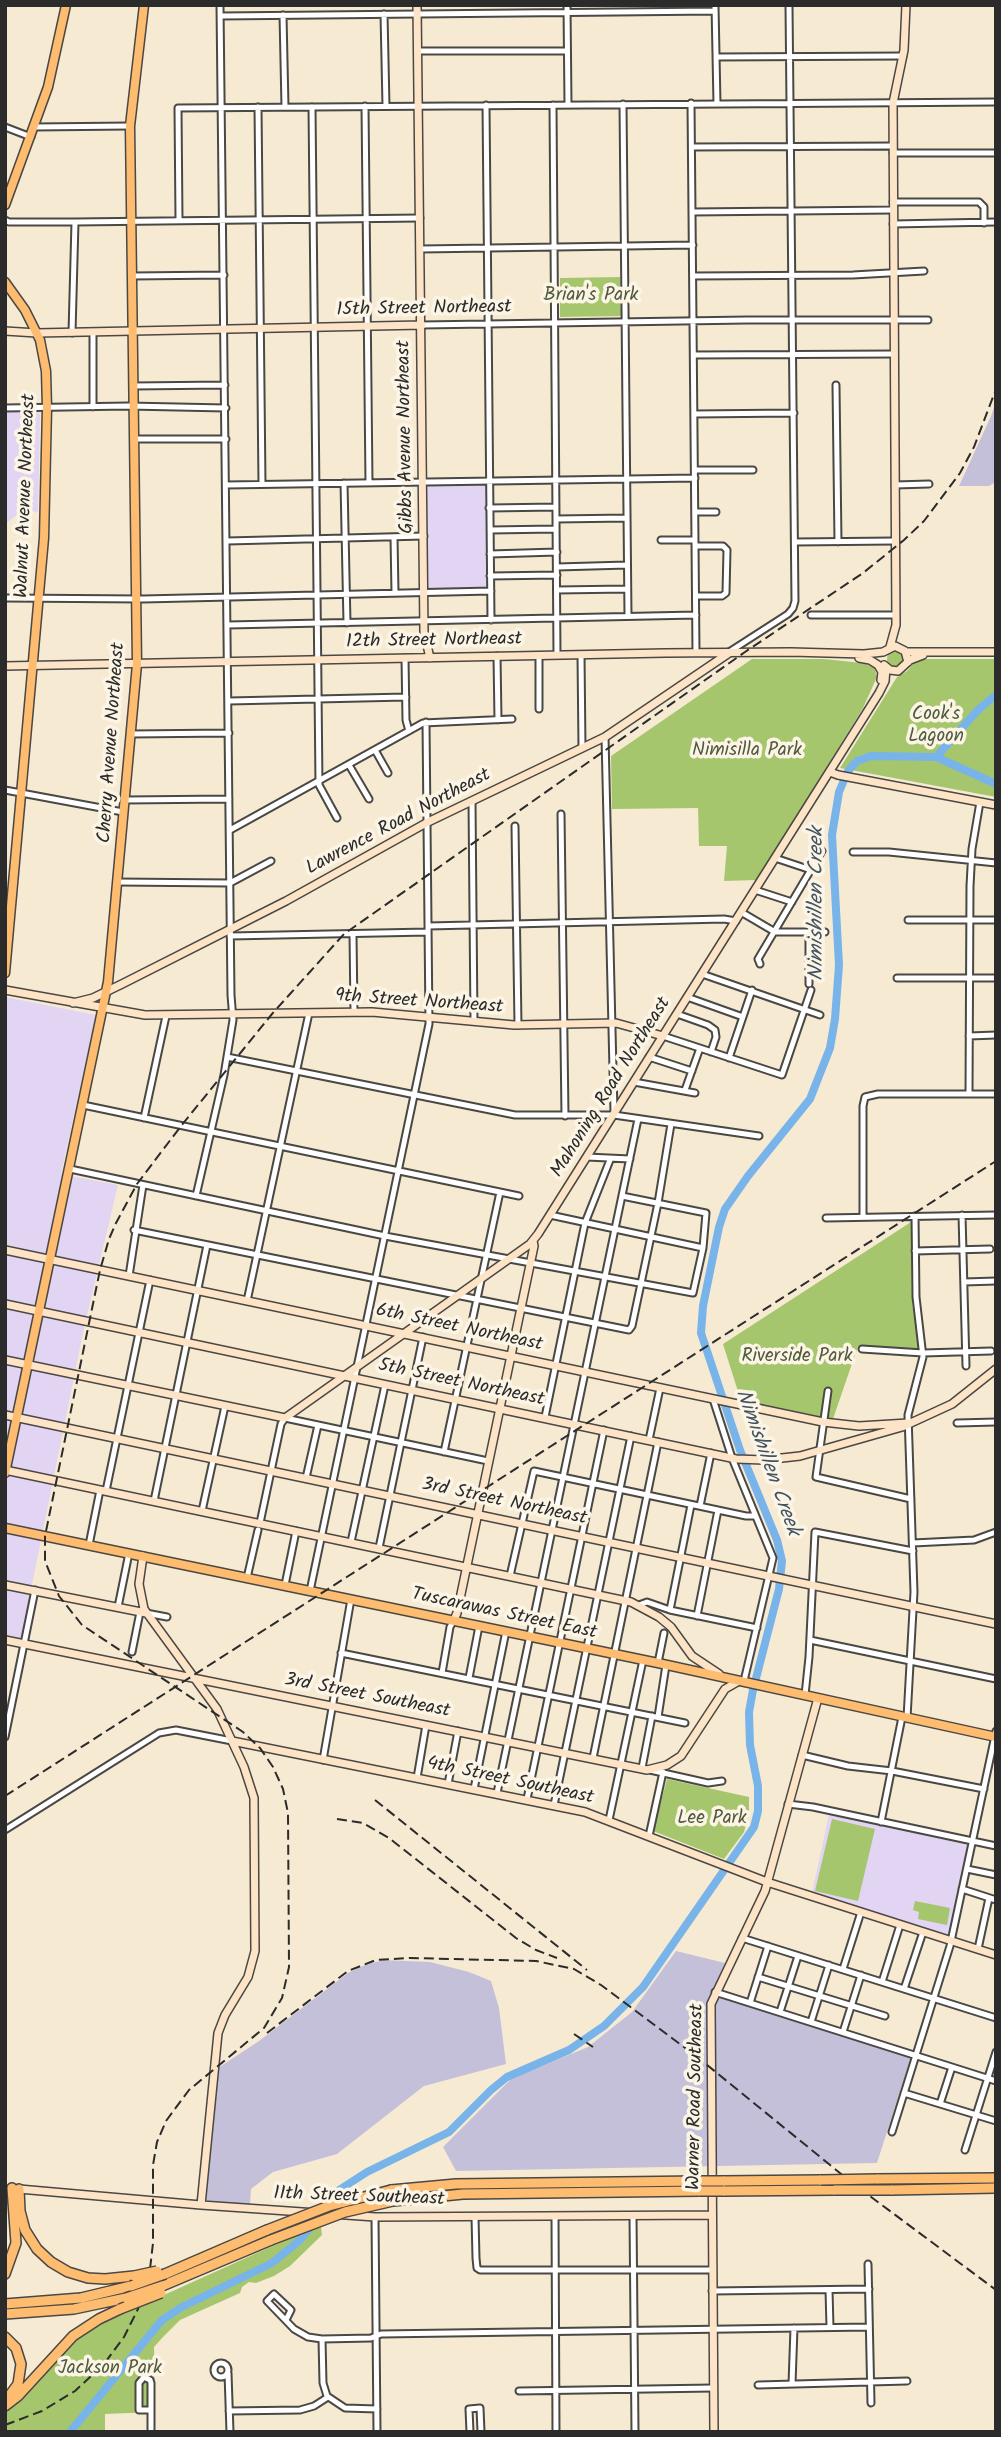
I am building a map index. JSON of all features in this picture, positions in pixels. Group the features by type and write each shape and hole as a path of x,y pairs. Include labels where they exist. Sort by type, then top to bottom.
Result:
{"highway":[{"path":"916,2179 996,2172"},
{"path":"765,2186 796,2180 996,2178"},
{"path":"5,2304 80,2298 165,2271 343,2201 392,2196 456,2184 765,2186 798,2191 996,2191"},
{"path":"12,2188 25,2230 37,2249 51,2262 68,2272 88,2278 133,2281"},
{"path":"5,2274 16,2243 12,2188"},
{"path":"5,2406 18,2396 73,2336 99,2319 271,2240 392,2196"},
{"path":"5,2314 74,2309 162,2290"},
{"path":"5,2337 16,2348 22,2364 18,2384 5,2400"}],"main road":[{"path":"5,205 50,80 66,5"},
{"name":"Cherry Avenue Northeast","path":"5,1471 106,992 124,812 137,664 130,126 144,5"},
{"name":"Walnut Avenue Northeast","path":"5,282 25,310 37,334 46,371 47,408 46,510 40,598 5,973"},
{"name":"Tuscarawas Street East","path":"5,1528 995,1735"}],"street":[{"path":"196,1196 227,1057 233,1015 220,5"},
{"path":"729,652 793,608 795,598 789,5"},
{"path":"906,5 904,56 893,103 893,272 896,627 908,662"},
{"path":"220,16 384,14 417,9 715,8 717,104"},
{"name":"Gibbs Avenue Northeast","path":"417,9 424,632 430,657"},
{"path":"567,9 568,104"},
{"path":"384,14 386,106"},
{"path":"283,15 285,107"},
{"path":"418,51 567,51"},
{"path":"716,57 904,56"},
{"path":"691,103 696,652"},
{"path":"179,220 178,108 996,103"},
{"path":"623,104 628,616"},
{"path":"486,105 491,620"},
{"path":"553,105 558,655"},
{"path":"365,106 369,482"},
{"path":"258,107 262,484"},
{"path":"312,107 318,785 337,818"},
{"path":"34,127 130,126"},
{"path":"5,127 31,137"},
{"path":"692,147 791,146 996,153"},
{"path":"692,212 792,211 979,202 984,207 984,223"},
{"path":"5,220 75,222 420,218"},
{"path":"72,333 75,222"},
{"path":"893,224 996,222"},
{"path":"421,249 693,246"},
{"path":"693,276 924,271"},
{"path":"132,276 224,275"},
{"name":"15th Street Northeast","path":"5,331 37,334 422,325 928,320"},
{"path":"93,332 93,407"},
{"path":"694,355 894,354"},
{"path":"133,386 225,385"},
{"path":"836,385 838,542"},
{"path":"5,408 226,408"},
{"path":"694,414 794,413"},
{"path":"134,439 226,439"},
{"path":"695,470 753,470"},
{"path":"226,485 695,478"},
{"path":"344,483 347,623"},
{"path":"895,485 929,484"},
{"path":"489,508 556,507"},
{"path":"695,512 716,512"},
{"path":"556,519 627,518"},
{"path":"490,530 556,529"},
{"path":"227,541 424,536"},
{"path":"394,537 395,593"},
{"path":"661,540 725,548 726,595 696,596"},
{"path":"795,542 895,541"},
{"path":"490,554 557,552"},
{"path":"557,566 627,565"},
{"path":"490,576 557,575"},
{"path":"557,590 627,589"},
{"path":"5,598 136,599 491,591"},
{"path":"228,625 696,614"},
{"path":"811,615 896,615"},
{"path":"896,627 883,657 885,666 896,671 903,669 908,662 927,653"},
{"path":"888,649 927,653 996,652"},
{"name":"12th Street Northeast","path":"5,666 696,652 864,654 888,649"},
{"name":"Lawrence Road Northeast","path":"73,1003 106,992 230,933 428,822 605,737 729,652"},
{"path":"827,652 837,656 867,659 879,666 881,679 866,713"},
{"name":"12th Street Northeast","path":"864,654 879,660 885,666"},
{"path":"581,655 582,748"},
{"path":"497,656 498,720"},
{"path":"538,656 539,709"},
{"path":"405,658 409,731"},
{"name":"Mahoning Road Northeast","path":"285,1418 533,1241 879,693 886,678 885,666"},
{"name":"Mahoning Road Northeast","path":"879,693 896,671"},
{"path":"229,701 406,697"},
{"path":"230,830 426,722 512,719"},
{"path":"310,1591 429,1017 426,722"},
{"path":"131,734 229,733"},
{"path":"605,737 614,1115"},
{"path":"375,750 388,772"},
{"path":"349,765 369,799"},
{"path":"830,772 996,805"},
{"path":"5,790 124,812"},
{"path":"125,800 229,799"},
{"path":"472,801 474,1021"},
{"path":"969,1094 971,860 980,802"},
{"path":"561,814 565,1116"},
{"path":"515,827 517,1025"},
{"path":"760,964 758,959 822,851"},
{"path":"853,852 889,852 996,863"},
{"path":"775,858 811,870"},
{"path":"117,883 230,883 271,861"},
{"path":"755,890 792,902"},
{"path":"741,912 775,932 825,932"},
{"path":"230,933 353,934 474,925 724,919 736,921"},
{"path":"908,920 996,920"},
{"path":"804,1009 810,988 809,932"},
{"path":"353,934 354,1012"},
{"path":"702,974 820,1015"},
{"path":"897,978 996,978"},
{"name":"9th Street Northeast","path":"5,990 145,1016 354,1012 517,1025 628,1024 782,1075 804,1009"},
{"path":"729,1058 752,990"},
{"path":"687,998 743,1017"},
{"path":"247,1301 309,1013"},
{"path":"677,1014 715,1030 716,1037 711,1052"},
{"path":"144,1118 166,1016"},
{"path":"969,1036 996,1035"},
{"path":"685,1090 700,1048"},
{"path":"227,1057 515,1115 614,1115 759,1136"},
{"path":"649,1057 692,1071"},
{"path":"634,1082 695,1093"},
{"path":"863,1217 864,1097 870,1094 996,1094"},
{"path":"83,1105 519,1196"},
{"path":"497,1793 638,1119"},
{"path":"134,1230 629,1330 658,1203 671,1124"},
{"path":"587,1157 630,1159"},
{"path":"545,1418 585,1223 610,1160"},
{"path":"69,1169 385,1236 693,1293 703,1248 706,1213 622,1196"},
{"path":"129,1276 143,1185"},
{"path":"444,1452 500,1192"},
{"path":"962,1215 966,1366"},
{"path":"825,1218 996,1215"},
{"path":"550,1216 703,1248"},
{"path":"881,1822 905,1717 914,1607 908,1423 923,1353 916,1297 915,1216"},
{"path":"442,1673 450,1627 467,1567 531,1262 533,1241"},
{"path":"154,1500 207,1245"},
{"path":"915,1251 990,1249"},
{"name":"6th Street Northeast","path":"5,1250 823,1422 859,1426 908,1423"},
{"path":"89,1545 117,1438 150,1280"},
{"path":"964,1282 996,1281"},
{"name":"5th Street Northeast","path":"5,1304 734,1459 791,1457 902,1427 952,1404 996,1369"},
{"path":"379,1548 423,1338"},
{"path":"862,1349 923,1353 991,1351"},
{"path":"5,1360 488,1461"},
{"path":"351,1542 385,1385"},
{"path":"649,1440 660,1388"},
{"path":"828,1391 817,1477 911,1499"},
{"path":"664,1633 655,1717 644,1769 667,1765 681,1756 724,1689 744,1681 771,1576 771,1552 734,1459 715,1399"},
{"path":"202,1511 225,1406"},
{"name":"3rd Street Northeast","path":"5,1415 996,1624"},
{"path":"247,1578 281,1424 285,1418"},
{"path":"957,1423 996,1422"},
{"path":"306,1478 318,1425"},
{"path":"527,1799 604,1430"},
{"path":"554,1805 631,1436"},
{"path":"593,1758 658,1442"},
{"path":"700,1506 711,1453"},
{"path":"5,1471 154,1500 259,1526 351,1542 625,1600 639,1605 667,1623 695,1658 726,1678"},
{"path":"510,1576 534,1471 755,1516"},
{"path":"670,1610 691,1504"},
{"path":"697,1616 718,1510"},
{"path":"285,1585 296,1531"},
{"path":"805,1695 816,1531 913,1551"},
{"path":"913,1543 974,1541 996,1532"},
{"path":"118,1607 129,1553"},
{"path":"132,1652 143,1612 139,1590 143,1556"},
{"path":"5,1584 167,1617"},
{"path":"5,1737 34,1590"},
{"path":"323,1760 351,1599"},
{"path":"639,1605 646,1602 670,1610 757,1628"},
{"path":"143,1612 213,1703 250,1782 254,1798 256,1940 250,1970 225,2014 218,2033 201,2205"},
{"path":"469,1678 479,1626"},
{"path":"474,1789 506,1632"},
{"name":"3rd Street Southeast","path":"5,1640 708,1783 722,1781"},
{"path":"810,1640 996,1679"},
{"path":"341,1653 685,1723"},
{"path":"609,1820 643,1660"},
{"path":"213,1703 215,1691 226,1685"},
{"path":"5,1694 13,1696"},
{"name":"Warner Road Southeast","path":"713,2432 711,2004 765,1891 818,1698"},
{"path":"417,1778 426,1725"},
{"name":"4th Street Southeast","path":"5,1830 151,1736 167,1730 176,1730 582,1811 766,1882 996,1955"},
{"path":"448,1784 458,1731"},
{"path":"891,2132 952,1941 995,1735"},
{"path":"802,1755 848,1766 892,1771 984,1789"},
{"path":"649,1836 663,1772"},
{"path":"788,1804 996,1846"},
{"path":"967,1869 996,1875"},
{"path":"962,1889 992,1899 978,1949"},
{"path":"843,1969 862,1912"},
{"path":"882,1982 900,1925"},
{"path":"904,1989 923,1932"},
{"path":"742,1938 996,2018"},
{"path":"750,2003 768,1946"},
{"path":"780,2012 798,1956"},
{"path":"811,2022 829,1965"},
{"path":"843,2032 861,1975"},
{"path":"758,1977 885,2016"},
{"path":"715,1992 996,2081"},
{"path":"965,2150 996,2052"},
{"path":"940,2104 952,2067"},
{"path":"904,2093 996,2121"},
{"name":"11th Street Southeast","path":"12,2188 375,2217 712,2215"},
{"path":"555,2216 556,2432"},
{"path":"633,2216 635,2432"},
{"path":"375,2217 377,2432"},
{"path":"475,2217 478,2270 712,2270"},
{"path":"868,2264 871,2403"},
{"path":"829,2290 831,2328"},
{"path":"712,2291 869,2290"},
{"path":"286,2320 291,2310 274,2294 267,2301 286,2320 302,2335 322,2339 371,2338 381,2334 869,2327"},
{"path":"792,2384 794,2328"},
{"path":"322,2339 323,2384 328,2397 345,2408 377,2409"},
{"path":"228,2373 230,2432"},
{"path":"151,2410 139,2410 139,2383 144,2377 151,2383 151,2410 151,2432"},
{"path":"758,2385 907,2381"},
{"path":"519,2392 713,2388"},
{"path":"229,2411 305,2409 328,2397"},
{"path":"470,2432 470,2409 480,2408 481,2432"}],"shaded area":[{"path":"996,402 996,482 989,486 959,486 991,416"},
{"path":"5,411 40,414 38,512 22,511 5,524"},
{"path":"488,481 490,590 426,592 424,483"},
{"path":"5,997 96,1015 61,1174 118,1185 84,1328 21,1639 5,1636"},
{"path":"829,1814 968,1843 949,1936 812,1893"},
{"path":"676,1951 725,1963 711,1994 911,2057 877,2163 456,2171 443,2147 511,2079 588,2047 632,2012"},
{"path":"383,1960 430,1962 491,1981 499,2008 506,2064 424,2086 337,2154 273,2172 251,2189 250,2205 206,2202 218,2068 259,2041 348,1973"}],"green space":[{"name":"Brian's Park","path":"620,277 621,316 560,317 560,278"},
{"path":"895,651 901,653 901,665 895,667 889,665 887,659 889,653"},
{"name":"Nimisilla Park","path":"752,659 824,659 862,663 874,667 877,677 863,708 757,880 724,881 727,846 699,846 698,808 612,809 611,756"},
{"name":"Cook's Lagoon","path":"925,659 996,659 996,797 840,768 897,677 915,662"},
{"name":"Riverside Park","path":"911,1222 912,1302 919,1349 858,1346 833,1419 741,1401 723,1344"},
{"name":"Lee Park","path":"667,1779 749,1797 749,1815 744,1832 724,1859 653,1831"},
{"path":"832,1819 875,1829 858,1901 815,1891"},
{"path":"915,1901 950,1908 947,1925 918,1919 919,1912 913,1910"},
{"name":"Jackson Park","path":"321,2227 322,2235 290,2266 274,2276 256,2283 249,2282 242,2287 240,2293 180,2320 154,2347 155,2412 105,2414 105,2432 5,2432 5,2411 21,2401 76,2340 102,2323 301,2233"}],"waterway":[{"path":"936,757 978,710 996,695"},
{"name":"Nimishillen Creek","path":"321,2209 336,2192 367,2172 449,2132 507,2077 569,2050 604,2026 643,1987 754,1827 758,1811 758,1786 750,1745 749,1712 779,1589 782,1561 777,1540 740,1450 701,1333 703,1306 719,1227 725,1209 748,1176 810,1099 830,1048 839,965 832,835 839,792 848,771 857,761 871,756 936,757 996,784"},
{"name":"Nimishillen Creek","path":"70,2432 162,2320 182,2307 272,2263 300,2240 313,2224"}],"railway":[{"path":"5,2425 42,2411 75,2391 104,2364 124,2337 149,2278 153,2243 153,2165 157,2142 166,2121 189,2090 264,2028 282,1998 289,1967 288,1813 283,1789 273,1767 260,1748 243,1732 82,1625 59,1596 45,1561 45,1536 100,1270 116,1223 137,1184 181,1126 272,1014 344,934 745,652 863,573 904,540 924,521 960,473 974,447 996,389"},
{"path":"5,1796 996,1161"},
{"path":"375,1800 587,1970"},
{"path":"337,1819 363,1823 389,1838 516,1938 557,1958"},
{"path":"267,2033 348,1971 376,1960 410,1958 536,1961 574,1969 601,1985 696,2056 851,2182 996,2290"},
{"path":"574,2034 593,2047"}]}
